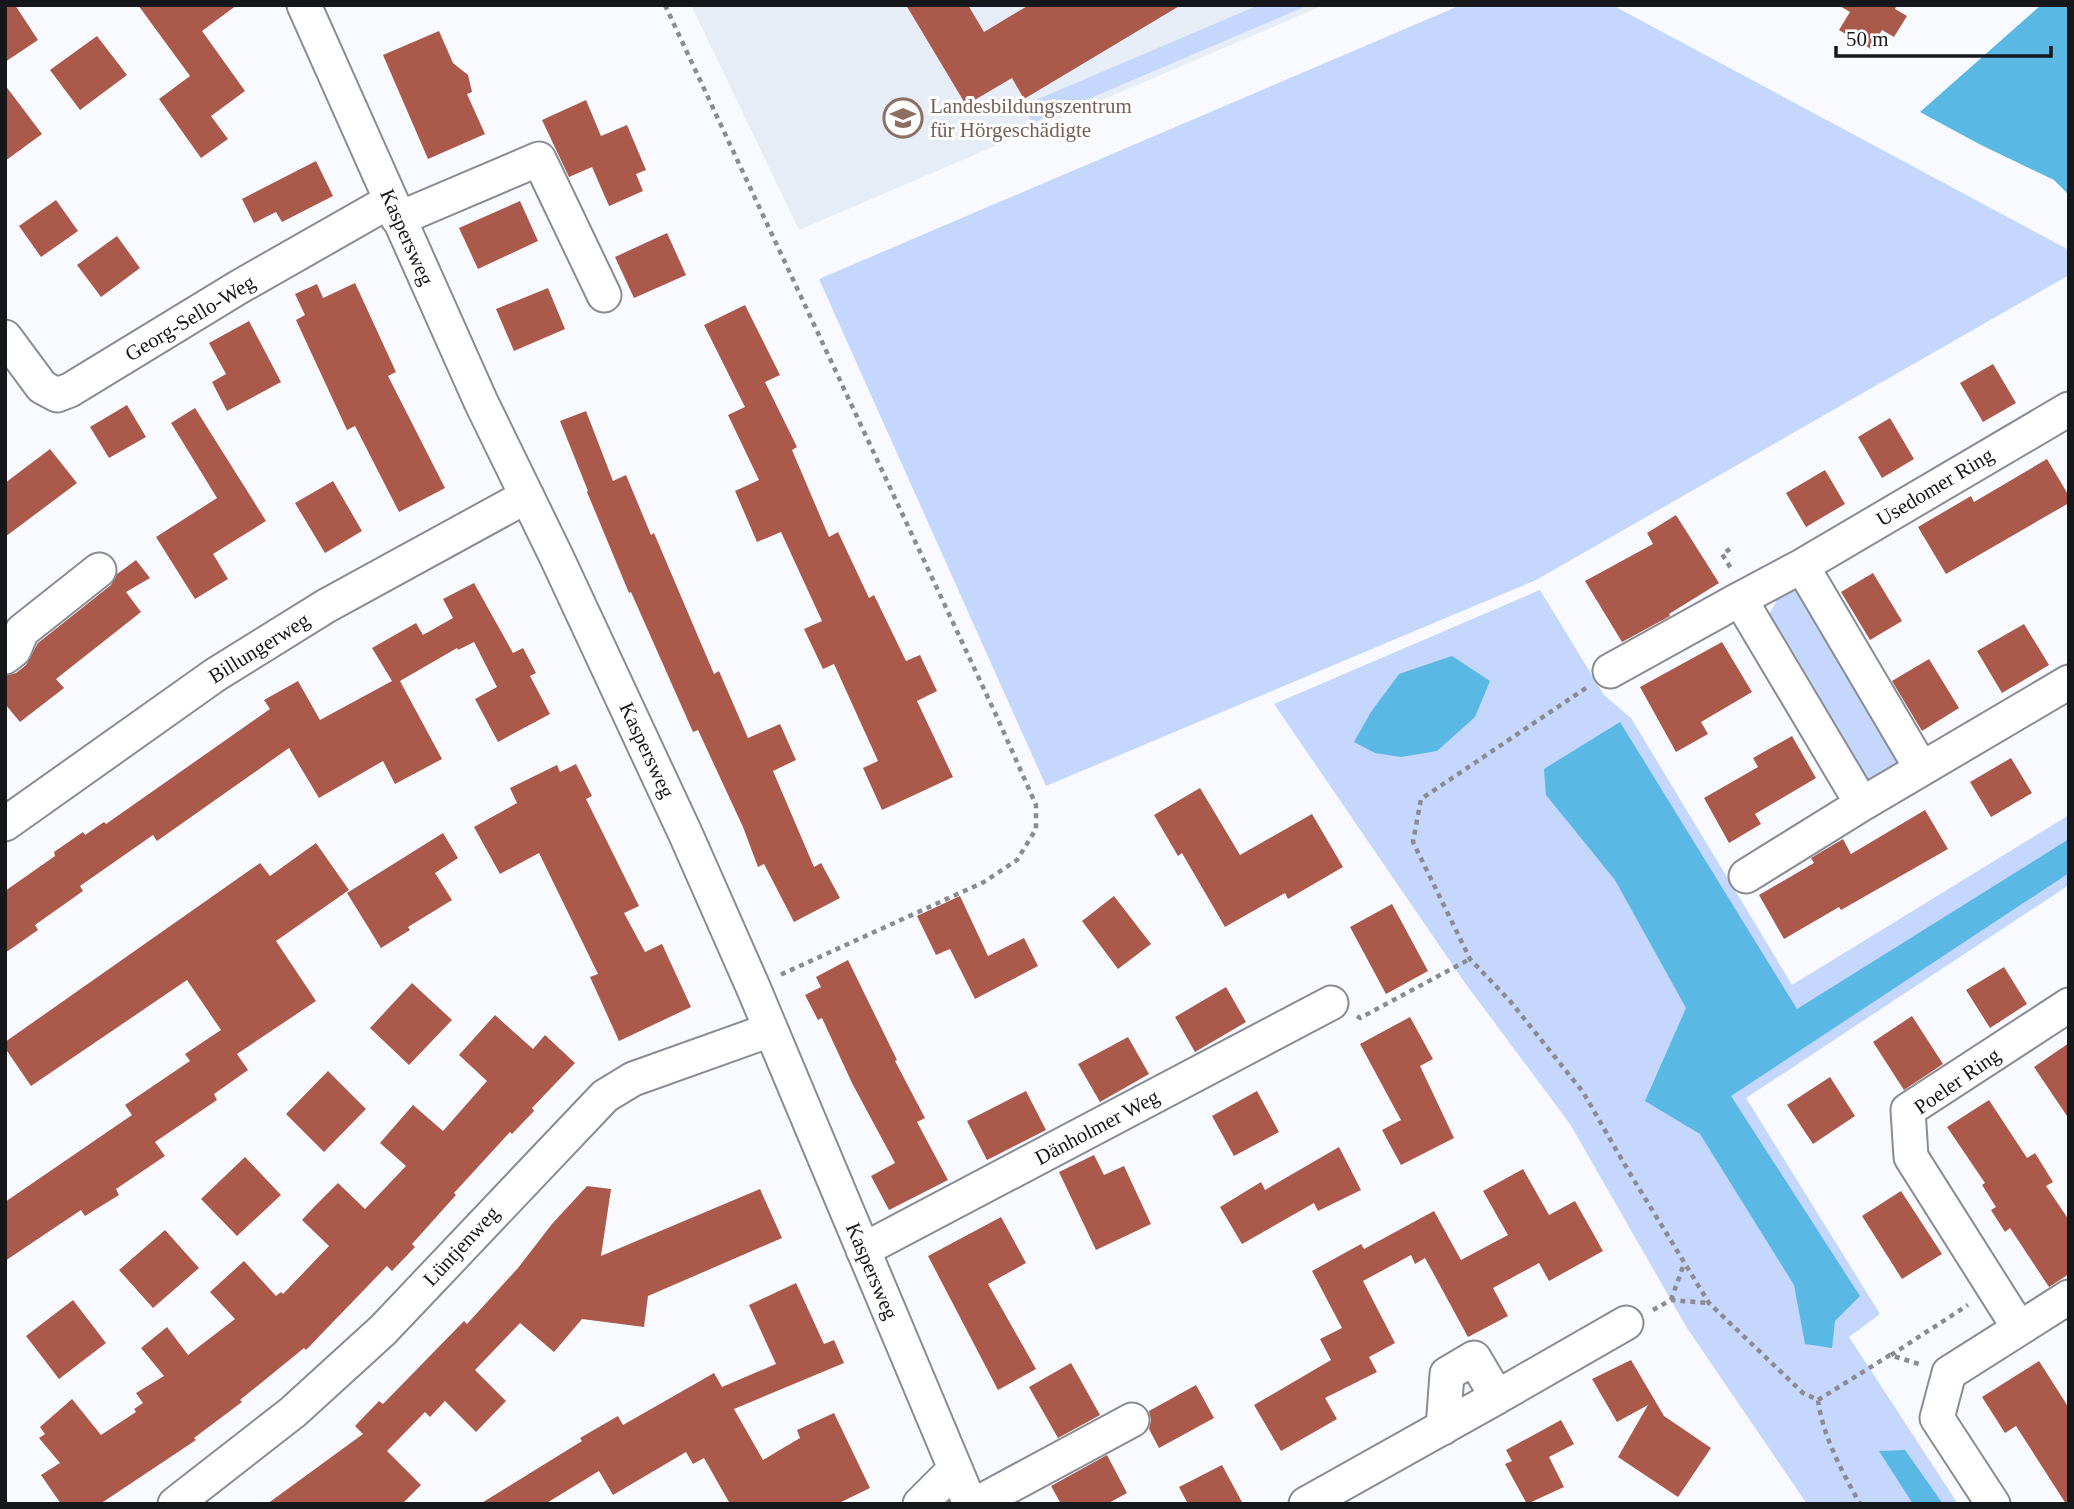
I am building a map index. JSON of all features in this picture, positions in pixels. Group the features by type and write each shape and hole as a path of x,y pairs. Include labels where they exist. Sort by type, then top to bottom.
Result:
{"street":[{"name":"Kaspersweg","path":"304,5 481,402 650,757 753,986 970,1504"},
{"path":"394,210 539,159 604,295"},
{"name":"Georg-Sello-Weg","path":"5,337 42,387 57,395 70,390 239,287 394,210"},
{"name":"Usedomer Ring","path":"1611,671 1802,566 2069,409"},
{"name":"Billungerweg","path":"10,811 293,626 527,496"},
{"path":"1802,566 1921,768"},
{"path":"5,657 14,650 22,631 99,570"},
{"path":"1740,599 1862,804"},
{"path":"1746,876 1921,768 2069,682"},
{"name":"Dänholmer Weg","path":"863,1250 1331,1003"},
{"name":"Poeler Ring","path":"2019,1328 1911,1157 1908,1110 2069,1005"},
{"name":"Lüntjenweg","path":"175,1504 293,1412 374,1338 605,1096 633,1079 771,1030"},
{"path":"1993,1504 1937,1418 1949,1373 2069,1297"},
{"path":"1306,1504 1626,1323"},
{"path":"1443,1428 1447,1374 1474,1358 1497,1397"},
{"path":"976,1504 1132,1420"},
{"path":"920,1504 955,1469"}],"path":[{"path":"665,5 1036,805 1036,830 1017,860 984,882 753,986"},
{"path":"1611,671 1421,799 1413,842 1470,959 1510,1001 1583,1092 1709,1303 1803,1393 1818,1400"},
{"path":"1331,1003 1360,1018 1470,959"},
{"path":"1671,1300 1684,1263"},
{"path":"1818,1400 1994,1288"},
{"path":"1626,1323 1671,1300 1709,1303"},
{"path":"1890,1356 1949,1373"},
{"path":"1818,1400 1821,1421 1860,1504"}],"shaded area":[{"name":"Landesbildungszentrum für Hörgeschädigte","path":"691,5 1324,5 799,230"},
{"path":"1259,5 1309,5 1032,123 1024,105"},
{"path":"1461,5 1612,5 2069,250 2069,275 1536,580 1046,786 819,279"},
{"path":"1800,585 1907,762 1876,782 1865,782 1769,615 1781,592"},
{"path":"1540,590 1604,695 1631,718 1792,985 2069,815 2069,885 1746,1098 1880,1314 1849,1337 1958,1504 1807,1504 1687,1328 1570,1124 1465,983 1274,704"}],"water":[{"path":"2041,5 2069,5 2069,195 2054,180 1920,112"},
{"path":"1452,656 1490,681 1475,717 1437,751 1401,757 1375,753 1354,742 1371,712 1399,674"},
{"path":"1620,722 1797,1009 2069,839 2069,873 1731,1096 1860,1296 1835,1321 1832,1348 1805,1344 1794,1285 1700,1134 1645,1101 1686,1008 1615,880 1546,795 1544,769"},
{"path":"1905,1450 1943,1504 1913,1504 1879,1451"}],"building":[{"path":"5,5 15,5 38,40 5,62"},
{"path":"138,5 237,5 202,31 245,91 211,116 228,139 201,158 159,99 190,76"},
{"path":"906,5 968,5 984,32 1029,5 1181,5 1024,99 1012,78 966,105"},
{"path":"1838,5 1897,5 1895,9 1907,16 1894,37 1882,30 1871,49 1839,30 1850,12"},
{"path":"439,31 453,63 468,75 472,92 467,94 485,134 428,159 383,55"},
{"path":"97,36 127,75 80,110 50,70"},
{"path":"5,85 42,134 5,161"},
{"path":"586,100 601,136 627,125 646,170 636,174 643,191 609,206 592,167 569,177 542,120"},
{"path":"316,161 333,196 282,222 276,212 254,223 242,199"},
{"path":"56,200 78,231 41,257 19,226"},
{"path":"520,201 538,241 478,269 459,228"},
{"path":"667,233 686,275 634,298 615,257"},
{"path":"117,236 140,268 101,297 77,265"},
{"path":"355,283 396,372 388,376 445,488 399,512 355,426 347,430 296,320 305,315 295,294 317,284 323,298"},
{"path":"548,288 565,329 514,351 496,309"},
{"path":"745,305 780,375 765,382 797,447 792,450 829,537 838,532 869,598 874,595 906,661 920,655 937,691 917,701 953,777 882,810 863,768 878,761 834,664 823,669 804,629 822,621 781,532 757,542 735,491 759,480 728,415 745,407 704,325"},
{"path":"249,321 281,382 227,411 212,382 226,374 209,343"},
{"path":"1993,364 2016,403 1983,422 1960,383"},
{"path":"127,405 146,437 109,458 90,427"},
{"path":"195,408 266,521 213,554 228,579 195,599 156,537 217,498 171,423"},
{"path":"586,411 613,481 626,475 651,535 654,533 714,674 719,671 748,738 780,724 796,760 773,771 814,867 821,863 840,898 794,922 764,864 758,867 743,827 698,730 693,732 631,592 629,593 587,492 560,421"},
{"path":"1890,418 1914,459 1882,478 1858,437"},
{"path":"50,449 77,483 5,537 5,483"},
{"path":"2047,459 2069,496 2069,503 1946,574 1918,527 1971,496 1974,502"},
{"path":"1825,470 1845,504 1806,527 1786,493"},
{"path":"333,481 362,531 325,553 295,503"},
{"path":"1676,515 1719,583 1669,614 1670,616 1622,642 1585,581 1653,544 1647,533"},
{"path":"136,560 150,578 126,592 141,612 56,679 64,688 20,722 5,704 5,676 16,673 26,665 38,643 111,585 117,574"},
{"path":"1873,573 1902,621 1870,640 1841,592"},
{"path":"474,583 513,653 523,648 536,673 530,676 550,714 498,742 475,699 497,687 474,642 458,650 457,648 400,681 442,759 395,784 383,761 319,798 289,748 157,841 153,835 80,886 83,891 35,925 38,930 5,953 5,891 55,856 54,852 83,832 85,835 104,822 106,824 270,709 264,700 298,681 320,720 392,681 372,648 416,623 423,635 453,618 443,599"},
{"path":"2024,624 2049,665 2002,693 1977,651"},
{"path":"1722,642 1752,692 1701,722 1708,734 1676,752 1640,687"},
{"path":"1929,659 1959,708 1922,731 1892,681"},
{"path":"1792,736 1816,778 1755,814 1761,824 1729,843 1704,798 1758,767 1753,758"},
{"path":"2011,758 2032,793 1991,817 1970,782"},
{"path":"576,764 592,796 586,799 639,906 624,913 645,952 662,944 691,1007 619,1041 590,977 598,974 539,853 500,874 474,827 517,803 510,788 557,765 560,772"},
{"path":"1200,788 1240,855 1312,814 1343,867 1288,899 1285,893 1225,927 1182,853 1178,856 1154,815"},
{"path":"1925,810 1948,849 1784,939 1759,895 1814,863 1811,858 1843,839 1851,854"},
{"path":"443,833 458,858 435,873 452,900 408,927 410,930 381,948 347,893"},
{"path":"316,843 349,890 276,941 316,1001 237,1054 248,1070 214,1094 217,1100 155,1142 165,1156 116,1189 119,1195 85,1216 81,1210 5,1261 5,1202 132,1115 125,1105 190,1061 185,1054 221,1030 187,980 31,1086 5,1048 5,1042 260,863 270,876"},
{"path":"960,896 988,956 1024,938 1038,966 975,999 950,949 936,955 917,916"},
{"path":"1114,896 1151,944 1118,969 1082,921"},
{"path":"1392,904 1428,971 1386,994 1350,927"},
{"path":"848,960 925,1118 917,1122 948,1180 889,1210 871,1176 895,1163 852,1083 822,1018 818,1020 805,995 821,987 816,977"},
{"path":"2004,967 2027,1004 1990,1028 1966,990"},
{"path":"412,983 452,1020 409,1065 370,1028"},
{"path":"1226,987 1246,1022 1195,1052 1175,1017"},
{"path":"495,1015 533,1049 545,1035 575,1063 532,1108 534,1111 512,1134 510,1132 454,1193 456,1195 412,1244 415,1247 392,1271 387,1266 306,1350 304,1348 240,1400 242,1402 194,1438 196,1440 100,1504 61,1504 41,1475 60,1463 39,1438 45,1434 40,1427 72,1399 101,1435 136,1412 134,1409 143,1403 136,1393 164,1376 141,1348 167,1327 188,1355 235,1319 210,1292 244,1261 276,1296 281,1292 283,1294 329,1246 302,1220 314,1207 338,1183 365,1209 406,1166 380,1143 413,1105 443,1131 487,1081 459,1055"},
{"path":"1912,1016 1943,1064 1904,1090 1873,1042"},
{"path":"1410,1017 1433,1059 1420,1066 1454,1138 1401,1165 1382,1130 1401,1120 1360,1044"},
{"path":"1128,1037 1149,1074 1100,1102 1078,1064"},
{"path":"2069,1043 2069,1119 2034,1067"},
{"path":"328,1071 366,1109 324,1152 286,1114"},
{"path":"1830,1077 1855,1116 1813,1144 1787,1105"},
{"path":"1026,1091 1046,1130 987,1160 967,1121"},
{"path":"1257,1091 1279,1132 1234,1156 1212,1116"},
{"path":"1989,1100 2027,1158 2035,1153 2053,1182 2046,1186 2069,1220 2069,1274 2049,1287 2010,1228 2005,1232 1991,1210 1996,1207 1982,1185 1985,1183 1947,1127"},
{"path":"1339,1147 1361,1190 1318,1211 1314,1203 1242,1244 1220,1207 1261,1182 1265,1190"},
{"path":"1094,1155 1104,1175 1124,1166 1151,1224 1096,1250 1059,1172"},
{"path":"245,1157 281,1195 237,1236 201,1199"},
{"path":"1523,1169 1549,1215 1575,1201 1603,1251 1549,1281 1539,1263 1493,1288 1508,1316 1468,1337 1425,1258 1415,1264 1411,1255 1363,1281 1395,1343 1369,1357 1377,1372 1325,1398 1337,1419 1281,1451 1254,1405 1331,1360 1320,1339 1342,1328 1312,1271 1361,1244 1364,1249 1434,1211 1461,1260 1508,1235 1483,1191"},
{"path":"587,1186 611,1189 601,1256 760,1189 782,1238 648,1296 644,1327 582,1319 554,1352 520,1323 475,1370 506,1401 476,1432 445,1401 430,1417 425,1412 387,1451 421,1485 402,1504 267,1504 363,1434 355,1426 379,1401 383,1404 464,1321 467,1324"},
{"path":"1901,1191 1942,1254 1902,1279 1862,1216"},
{"path":"1001,1217 1026,1263 988,1284 1036,1369 998,1390 928,1256"},
{"path":"165,1230 199,1268 153,1308 119,1270"},
{"path":"796,1283 824,1344 834,1340 844,1363 734,1409 763,1460 800,1438 797,1430 834,1413 870,1488 837,1504 730,1504 704,1458 693,1464 686,1452 613,1495 599,1471 545,1504 480,1504 618,1416 623,1425 714,1373 722,1387 776,1364 749,1305"},
{"path":"73,1300 106,1343 59,1379 26,1336"},
{"path":"1631,1360 1664,1416 1711,1448 1678,1497 1618,1457 1648,1405 1617,1422 1592,1379"},
{"path":"2039,1361 2069,1408 2069,1504 2066,1504 2016,1426 2005,1433 1982,1397"},
{"path":"1071,1363 1100,1415 1058,1438 1029,1387"},
{"path":"1196,1385 1214,1418 1159,1448 1149,1429 1149,1411"},
{"path":"1561,1420 1574,1444 1549,1457 1564,1487 1527,1504 1505,1464 1512,1461 1506,1450"},
{"path":"1107,1455 1127,1493 1107,1504 1061,1504 1051,1486"},
{"path":"1222,1465 1243,1504 1188,1504 1179,1487"}],"place":[{"name":"Landesbildungszentrum für Hörgeschädigte","path":"903,118"}]}
